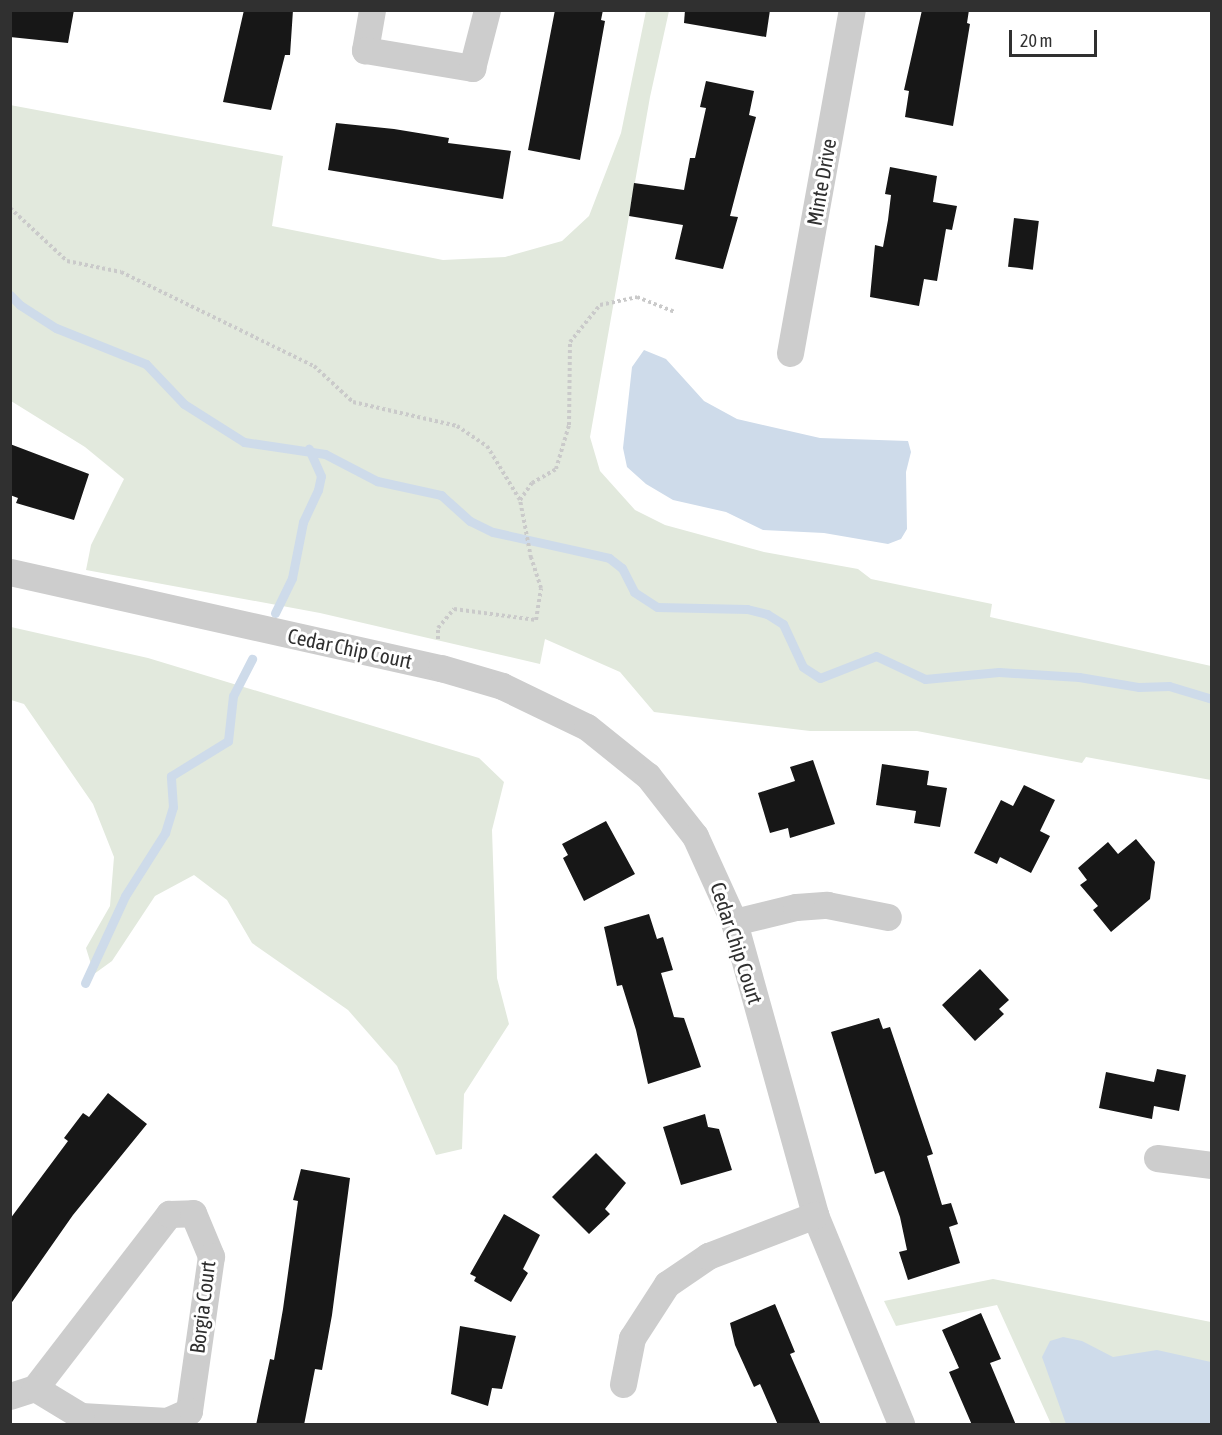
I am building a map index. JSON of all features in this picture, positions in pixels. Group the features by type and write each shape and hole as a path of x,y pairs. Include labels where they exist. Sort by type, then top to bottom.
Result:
{"street":[{"path":"372,10 365,50 472,68 487,10"},
{"name":"Minte Drive","path":"790,353 852,10"},
{"name":"Cedar Chip Court","path":"10,572 441,668 502,686 545,704 619,750 668,798 695,836 734,922 815,1215 901,1425"},
{"path":"734,922 796,907 827,904 888,916"},
{"path":"1157,1158 1212,1165"},
{"name":"Borgia Court","path":"194,1213 211,1256 189,1411 168,1421 81,1416 23,1392 169,1214 194,1213"},
{"path":"623,1383 632,1338 667,1284 718,1252 815,1215"}],"path":[{"path":"10,208 67,261 121,272 314,366 353,402 457,426 487,446 520,500 531,558 541,588 536,620 454,609 438,628 441,668"},
{"path":"520,500 532,483 556,469 569,425 570,342 600,306 637,297 675,312"}],"shaded area":[{"path":"646,11 669,11 650,97 590,437 600,471 635,510 665,525 764,552 858,569 871,579 992,604 990,617 1211,666 1211,780 1086,757 1082,763 917,731 810,731 654,712 620,672 545,639 540,664 320,613 86,570 91,545 124,479 85,447 11,401 10,105 283,156 272,226 443,260 505,257 562,241 589,216 621,133"},
{"path":"11,627 148,658 479,758 504,782 492,830 497,978 509,1024 464,1094 462,1149 436,1155 397,1066 348,1010 252,943 227,900 194,875 155,896 112,961 94,974 86,948 110,906 114,857 93,804 24,704 11,700"},
{"path":"993,1279 1211,1322 1211,1424 1051,1424 997,1305 896,1326 884,1301"}],"water":[{"path":"644,350 666,359 704,401 737,419 820,438 908,441 911,452 906,472 907,529 901,539 888,544 824,533 763,530 726,512 673,500 646,484 627,467 623,448 632,367"},
{"path":"1063,1337 1082,1341 1113,1357 1157,1350 1211,1362 1211,1424 1066,1424 1042,1357 1050,1341"}],"building":[{"path":"10,10 74,10 68,43 10,37"},
{"path":"244,10 293,10 290,55 285,55 271,110 223,102"},
{"path":"555,10 603,10 601,20 605,21 580,160 528,150"},
{"path":"685,10 770,10 766,37 684,23"},
{"path":"922,10 969,10 967,23 970,24 953,126 905,117 909,91 904,90"},
{"path":"706,81 754,91 749,115 756,117 730,216 738,217 723,269 675,259 683,225 629,216 634,183 684,190 690,158 695,158 706,108 700,107"},
{"path":"336,123 394,129 449,138 448,143 511,151 503,199 328,170"},
{"path":"890,167 937,176 933,202 957,206 952,230 946,229 937,281 924,279 919,306 870,297 875,245 883,247 888,220 891,195 885,194"},
{"path":"1014,218 1039,221 1033,270 1008,267"},
{"path":"10,444 89,474 74,520 16,503 18,498 10,495"},
{"path":"813,760 835,824 790,838 788,828 770,833 758,793 795,781 790,767"},
{"path":"882,764 929,771 927,785 947,788 940,827 914,823 916,811 876,805"},
{"path":"1024,785 1055,800 1040,831 1050,836 1031,873 1000,857 997,864 974,853 1001,800 1013,806"},
{"path":"606,821 635,874 584,901 563,858 568,855 562,844"},
{"path":"1136,839 1155,862 1150,899 1111,932 1093,910 1098,906 1080,885 1087,880 1078,868 1108,842 1118,854"},
{"path":"649,914 657,939 663,937 673,970 661,973 674,1017 684,1018 701,1067 648,1084 636,1030 622,985 617,986 604,927"},
{"path":"980,969 1009,1000 999,1009 1004,1014 975,1041 942,1005"},
{"path":"879,1018 883,1029 890,1027 933,1154 927,1156 942,1205 951,1203 958,1224 949,1227 960,1263 908,1280 899,1252 907,1250 900,1217 884,1171 875,1174 831,1032"},
{"path":"1157,1069 1186,1075 1179,1111 1154,1106 1152,1119 1099,1108 1106,1072 1154,1082"},
{"path":"108,1093 147,1124 73,1215 10,1305 10,1219 68,1141 64,1138 83,1113 89,1117"},
{"path":"705,1114 708,1127 719,1129 732,1170 681,1185 663,1127"},
{"path":"596,1153 626,1183 605,1209 610,1214 589,1234 552,1197"},
{"path":"301,1169 350,1178 332,1315 322,1370 315,1369 304,1425 256,1425 270,1359 274,1360 283,1309 298,1201 293,1200"},
{"path":"504,1214 540,1235 523,1269 528,1273 511,1302 474,1281 476,1277 470,1274"},
{"path":"775,1304 795,1352 790,1354 821,1425 778,1425 760,1384 754,1387 735,1345 730,1323"},
{"path":"981,1313 1001,1359 990,1363 1016,1425 972,1425 949,1372 959,1368 942,1330"},
{"path":"460,1326 516,1336 502,1389 492,1388 488,1406 451,1394"}],"waterway":[{"path":"10,295 20,305 56,328 146,364 184,404 244,442 325,454 377,481 441,495 470,521 493,532 609,558 622,568 634,592 657,607 747,609 767,614 783,624 803,667 820,678 876,656 925,679 999,672 1079,677 1139,687 1169,686 1212,699"},
{"path":"275,613 292,578 303,522 318,490 321,476 309,449"},
{"path":"85,983 125,896 165,833 173,807 171,776 228,741 233,696 252,659"}]}
